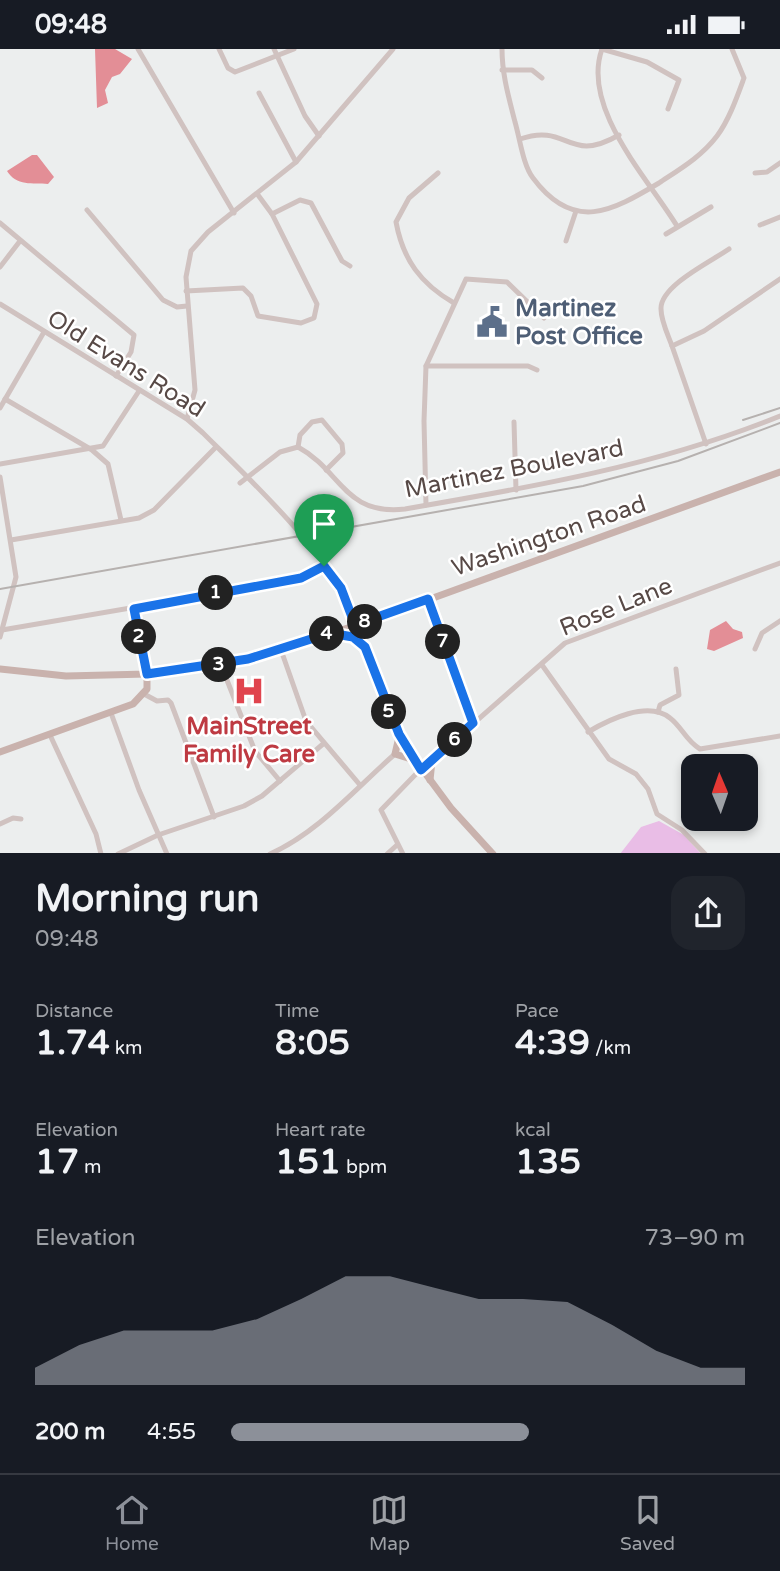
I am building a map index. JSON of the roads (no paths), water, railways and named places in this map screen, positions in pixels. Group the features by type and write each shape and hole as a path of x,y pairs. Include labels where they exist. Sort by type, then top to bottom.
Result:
{"main road":[{"name":"Washington Road","path":"0,669 66,676 147,674 221,665 281,650 372,621 780,472"},
{"path":"365,647 362,637 372,621"},
{"path":"355,625 399,734 414,760 493,853"},
{"path":"330,633 353,637 365,647"},
{"path":"0,752 133,705 148,686 147,674"},
{"path":"399,734 395,754 414,760"},
{"path":"430,781 432,761"}],"street":[{"path":"138,49 234,213"},
{"path":"219,49 228,68 235,72 294,49"},
{"path":"274,49 304,116 319,136"},
{"path":"187,419 195,390 186,291 186,263 191,251 208,232 296,163 393,49"},
{"path":"502,49 502,70 532,177 561,204 576,211 602,212 626,204 700,156 718,135 744,78 732,49"},
{"path":"668,109 679,80 647,62 602,49 596,64 598,96 619,135 677,226"},
{"path":"502,70 532,69 542,78"},
{"path":"259,93 296,163"},
{"path":"520,139 547,133 585,148 606,143 619,135"},
{"path":"755,173 767,172 780,163"},
{"path":"438,173 409,198 396,222 399,239 413,268 432,290 454,303"},
{"path":"186,291 243,288 251,296 258,316 301,323 314,318 317,304 272,214 258,195"},
{"path":"272,214 300,200 311,203 342,261 350,266"},
{"path":"666,235 710,207"},
{"path":"87,210 163,300 177,307 187,306"},
{"path":"566,241 576,211"},
{"path":"760,225 780,217"},
{"path":"0,223 134,335 131,352 116,376"},
{"path":"0,267 20,241"},
{"path":"706,444 661,313 661,300 668,290 729,249"},
{"path":"243,288 246,279"},
{"path":"426,505 426,366 466,279 507,282 544,318"},
{"path":"672,346 704,331 780,279"},
{"name":"Old Evans Road","path":"0,304 187,419 246,478 324,566 341,588 355,625"},
{"path":"0,408 44,333"},
{"path":"426,366 528,366 537,370"},
{"path":"0,464 103,446 139,391"},
{"path":"5,399 92,450 108,464 121,520"},
{"name":"Martinez Boulevard","path":"298,447 313,456 344,492 372,507 397,510 516,490 706,444 780,416"},
{"path":"240,483 280,452 298,447 300,435 312,422 322,420 342,444 343,453 326,470"},
{"path":"514,422 516,490"},
{"path":"11,540 139,517 154,510 216,447"},
{"path":"0,477 16,581 0,637"},
{"name":"Rose Lane","path":"397,845 381,810 421,770 569,640 780,563"},
{"path":"2,630 301,578 324,566"},
{"path":"428,599 473,723"},
{"path":"134,609 147,674"},
{"path":"755,649 762,633 780,621"},
{"path":"281,650 306,720 323,744 360,785"},
{"path":"221,665 244,729 255,751 279,782"},
{"path":"541,665 612,762 625,766 641,780 657,814 682,830 705,853"},
{"path":"658,712 660,705 679,695 676,669"},
{"path":"144,694 157,701 168,700 171,703 214,817"},
{"path":"588,732 625,715 658,712 672,719 691,744 700,749 780,736"},
{"path":"111,713 167,853"},
{"path":"50,735 93,828 100,851 93,853"},
{"path":"118,853 158,835 244,806 279,782 323,744"},
{"path":"270,853 285,847 312,827 395,754"},
{"path":"0,824 13,818 21,819"},
{"path":"387,853 397,845 403,853"}],"railway":[{"path":"743,420 780,408"},
{"path":"0,589 583,486 678,461 780,423"}],"place":[{"name":"Martinez Post Office","path":"492,322"},
{"name":"MainStreet Family Care","path":"249,691"}]}
